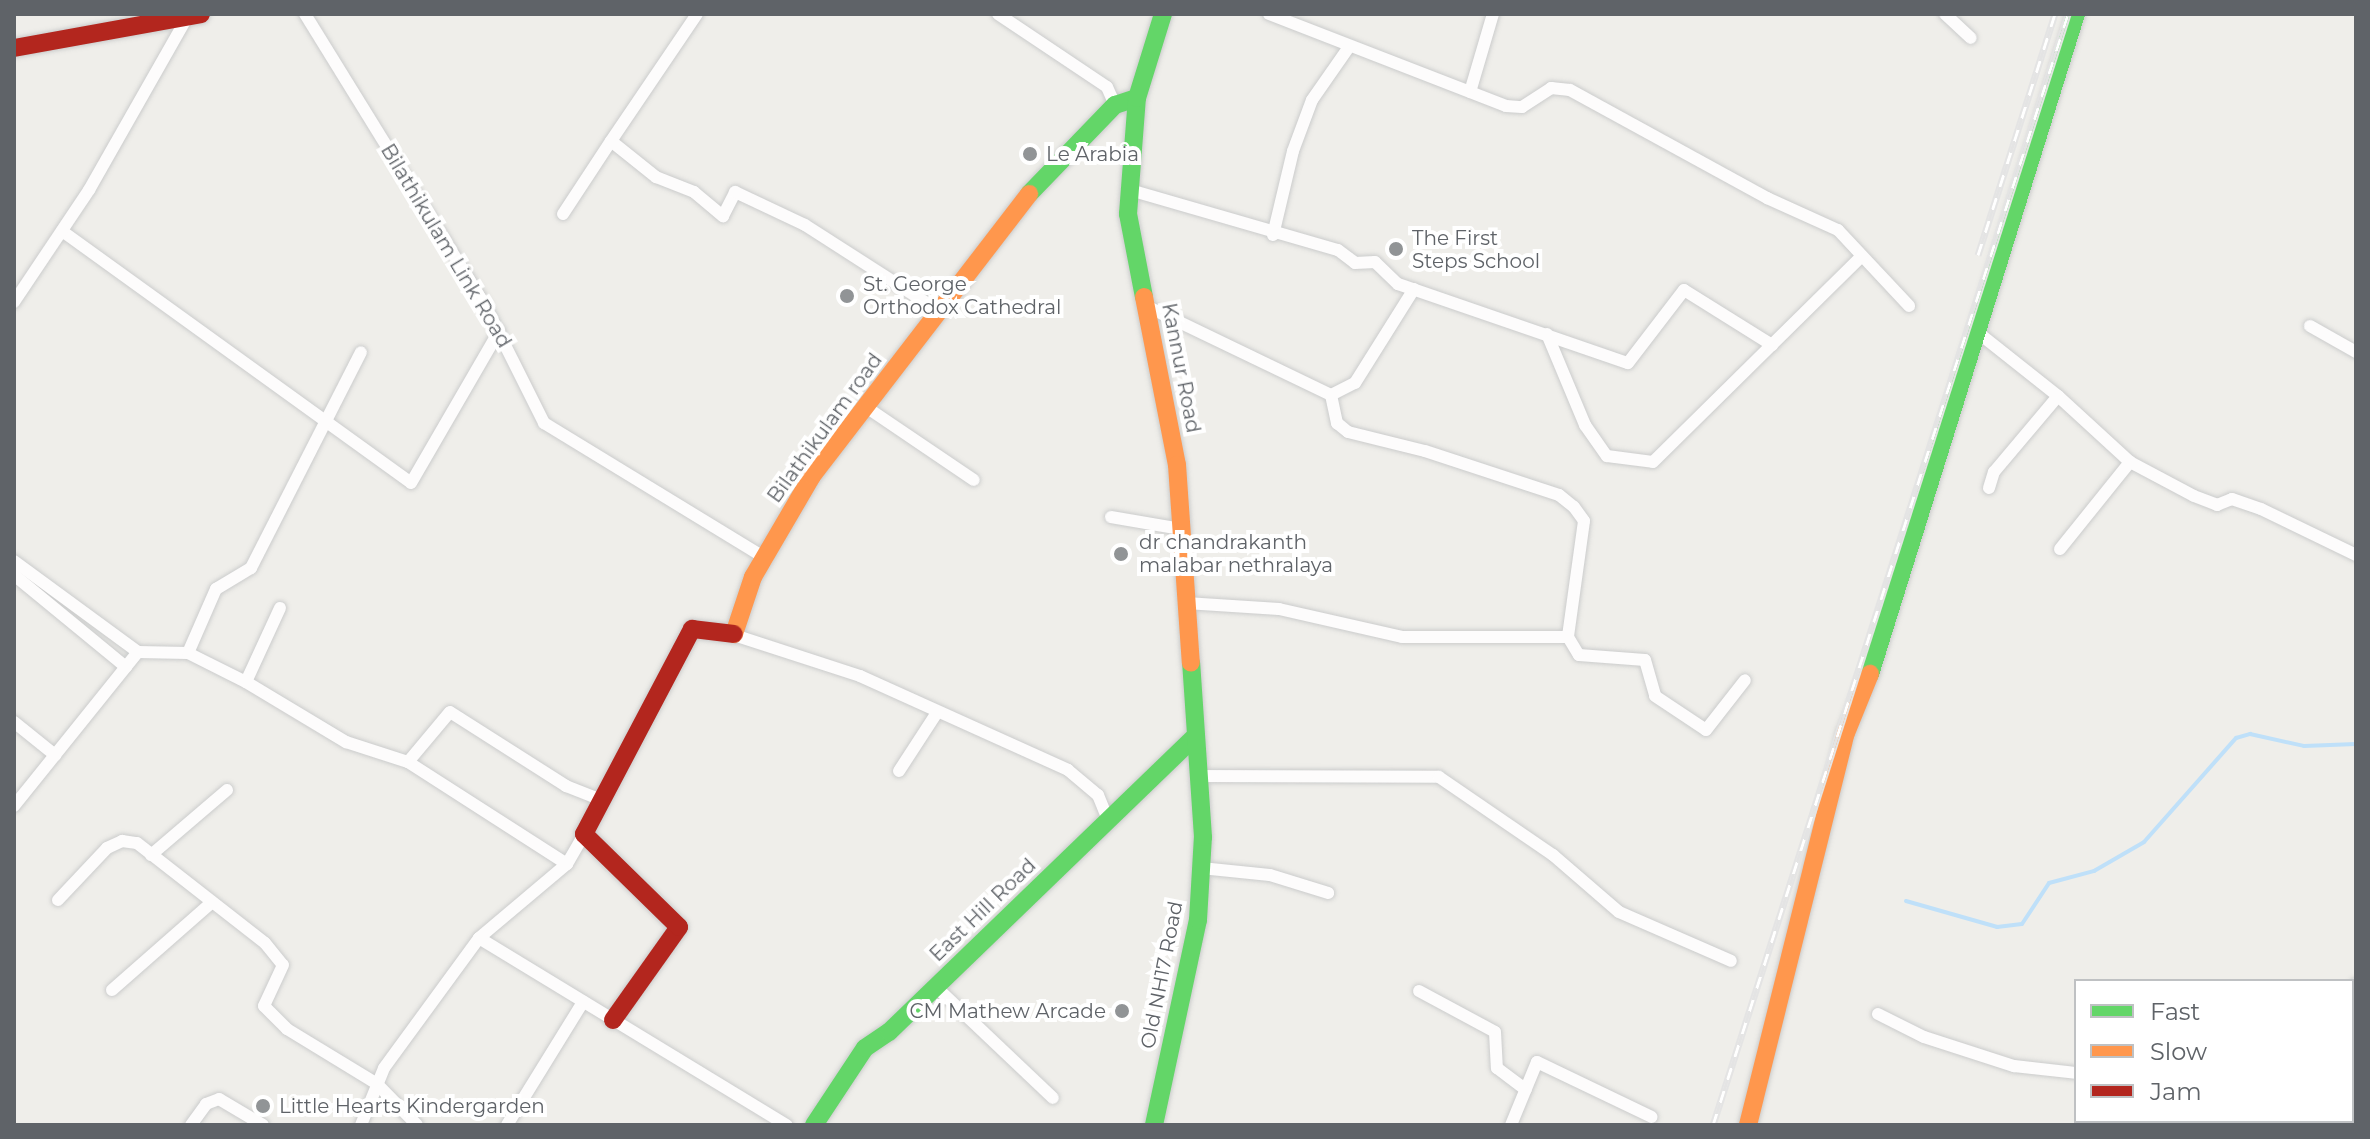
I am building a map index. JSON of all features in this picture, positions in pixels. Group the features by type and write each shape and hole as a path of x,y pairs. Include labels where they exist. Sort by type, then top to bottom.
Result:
{"street":[{"name":"Bilathikulam Link Road","path":"305,14 499,331 544,423 767,559"},
{"path":"563,214 697,14"},
{"path":"998,14 1107,87 1115,105"},
{"name":"Kannur Road","path":"1163,14 1137,98 1128,214 1177,465 1195,736"},
{"path":"1269,14 1470,92 1522,107 1551,88 1570,90 1767,198 1838,230 1909,306"},
{"path":"1470,92 1493,14"},
{"path":"1945,14 1971,38"},
{"path":"1748,1125 1846,733 1859,710 2076,14"},
{"path":"14,48 194,15"},
{"path":"14,302 62,231 194,15"},
{"path":"1273,235 1293,151 1312,100 1349,47"},
{"name":"Bilathikulam road","path":"734,635 753,577 767,559 793,502 1030,192 1115,105 1137,98"},
{"path":"611,141 656,177 694,192 723,216 735,192 805,225 939,311"},
{"path":"1130,190 1235,218 1273,235 1338,250 1355,263 1375,262 1398,284 1628,363 1684,290 1772,345"},
{"path":"62,231 411,483 499,331"},
{"path":"1547,334 1585,425 1607,456 1653,462 1862,256"},
{"path":"1331,395 1355,383 1414,289"},
{"path":"1146,306 1331,395"},
{"path":"2310,326 2356,352"},
{"path":"1976,331 2058,396 2130,462 2194,496 2217,505 2232,499 2261,509 2356,555"},
{"path":"188,653 216,589 251,568 361,352"},
{"path":"1331,395 1337,423 1348,432 1425,451 1559,495 1574,507 1584,521 1568,637 1579,655 1645,660 1655,696 1706,730 1745,680"},
{"path":"1989,488 1994,472 2058,396"},
{"path":"866,407 974,480"},
{"path":"2060,549 2130,462"},
{"path":"1111,517 1181,529"},
{"path":"14,561 138,652 188,653 246,682 346,742 408,762 567,864"},
{"path":"14,575 126,667"},
{"path":"1186,603 1279,609 1402,637 1568,637"},
{"path":"246,682 280,608"},
{"path":"361,1125 377,1084 479,938 567,864 604,801 692,629 734,635 860,676 936,714 1068,770 1098,795 1108,820"},
{"path":"14,806 138,652"},
{"path":"408,762 450,712 566,786 604,801"},
{"path":"899,771 936,714"},
{"path":"14,722 55,755"},
{"name":"Old NH17 Road","path":"1154,1125 1198,920 1201,868 1195,736"},
{"name":"East Hill Road","path":"814,1125 865,1048 936,987 1195,736"},
{"path":"1198,776 1439,777 1553,855 1619,912 1731,961"},
{"path":"151,855 227,790"},
{"path":"584,834 679,927 613,1020"},
{"path":"58,900 107,848 122,841 151,855 265,943 283,965 264,1006 287,1029 377,1084 417,1125"},
{"path":"1201,868 1270,875 1328,893"},
{"path":"112,990 212,902"},
{"path":"479,938 787,1125"},
{"path":"936,987 1053,1098"},
{"path":"1419,991 1495,1032 1497,1068 1526,1090"},
{"path":"507,1125 583,1002"},
{"path":"1878,1014 1924,1037 2014,1066 2074,1073"},
{"path":"1511,1125 1537,1062 1652,1117"},
{"path":"191,1125 206,1104 219,1099 263,1125"}],"waterway":[{"path":"1906,901 1997,927 2022,924 2049,883 2094,871 2144,842 2236,738 2250,734 2304,746 2356,744"}],"railway":[{"path":"1978,255 2055,14"},
{"path":"1713,1125 2068,14"}],"traffic: fast":[{"path":"1144,297 1128,214 1137,98 1163,14"},
{"path":"1870,674 2076,14"},
{"path":"1029,194 1115,105 1137,98"},
{"path":"1154,1125 1198,920 1203,837 1191,663"},
{"path":"814,1125 865,1048 889,1032 1195,736"}],"traffic: slow":[{"path":"734,634 753,577 812,476 1029,194"},
{"path":"1144,297 1177,465 1191,663"},
{"path":"1748,1125 1846,733 1870,674"}],"traffic: jam":[{"path":"14,48 201,14"},
{"path":"613,1020 679,927 584,834 692,629 734,634"}],"place":[{"name":"Le Arabia","path":"1030,154"},
{"name":"The First Steps School","path":"1396,249"},
{"name":"St. George Orthodox Cathedral","path":"847,296"},
{"name":"dr chandrakanth malabar nethralaya","path":"1121,554"},
{"name":"CM Mathew Arcade","path":"1122,1011"},
{"name":"Little Hearts Kindergarden","path":"263,1106"}]}
